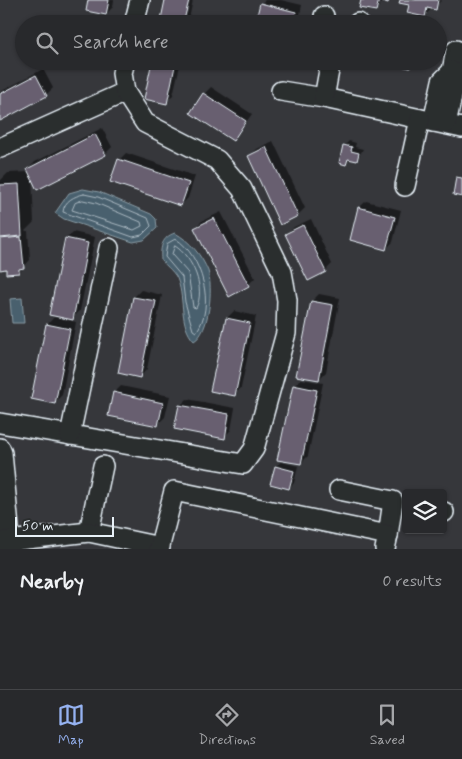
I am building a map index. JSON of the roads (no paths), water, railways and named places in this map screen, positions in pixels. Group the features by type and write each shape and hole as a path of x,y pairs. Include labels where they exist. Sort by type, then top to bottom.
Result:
{"street":[{"path":"136,15 140,0"},
{"path":"405,186 440,123 442,81 452,71 456,50"},
{"path":"0,423 243,464 254,449 286,333 287,300 282,272 242,189 217,160 144,123 124,92 123,70"},
{"path":"324,98 330,70"},
{"path":"281,91 324,98 440,123"},
{"path":"0,148 124,92"},
{"path":"70,435 109,248"},
{"path":"0,448 2,453 7,544 89,532 159,548 174,490 386,542 400,502 338,490"},
{"path":"89,532 102,466"}],"water":[{"path":"83,189 99,192 151,214 156,219 157,228 144,240 133,242 64,219 55,213 69,193"},
{"path":"175,233 186,240 199,254 208,271 210,298 207,319 204,329 194,341 186,328 177,278 161,260 163,243 167,237"},
{"path":"22,298 24,323 12,323 10,299"}]}
